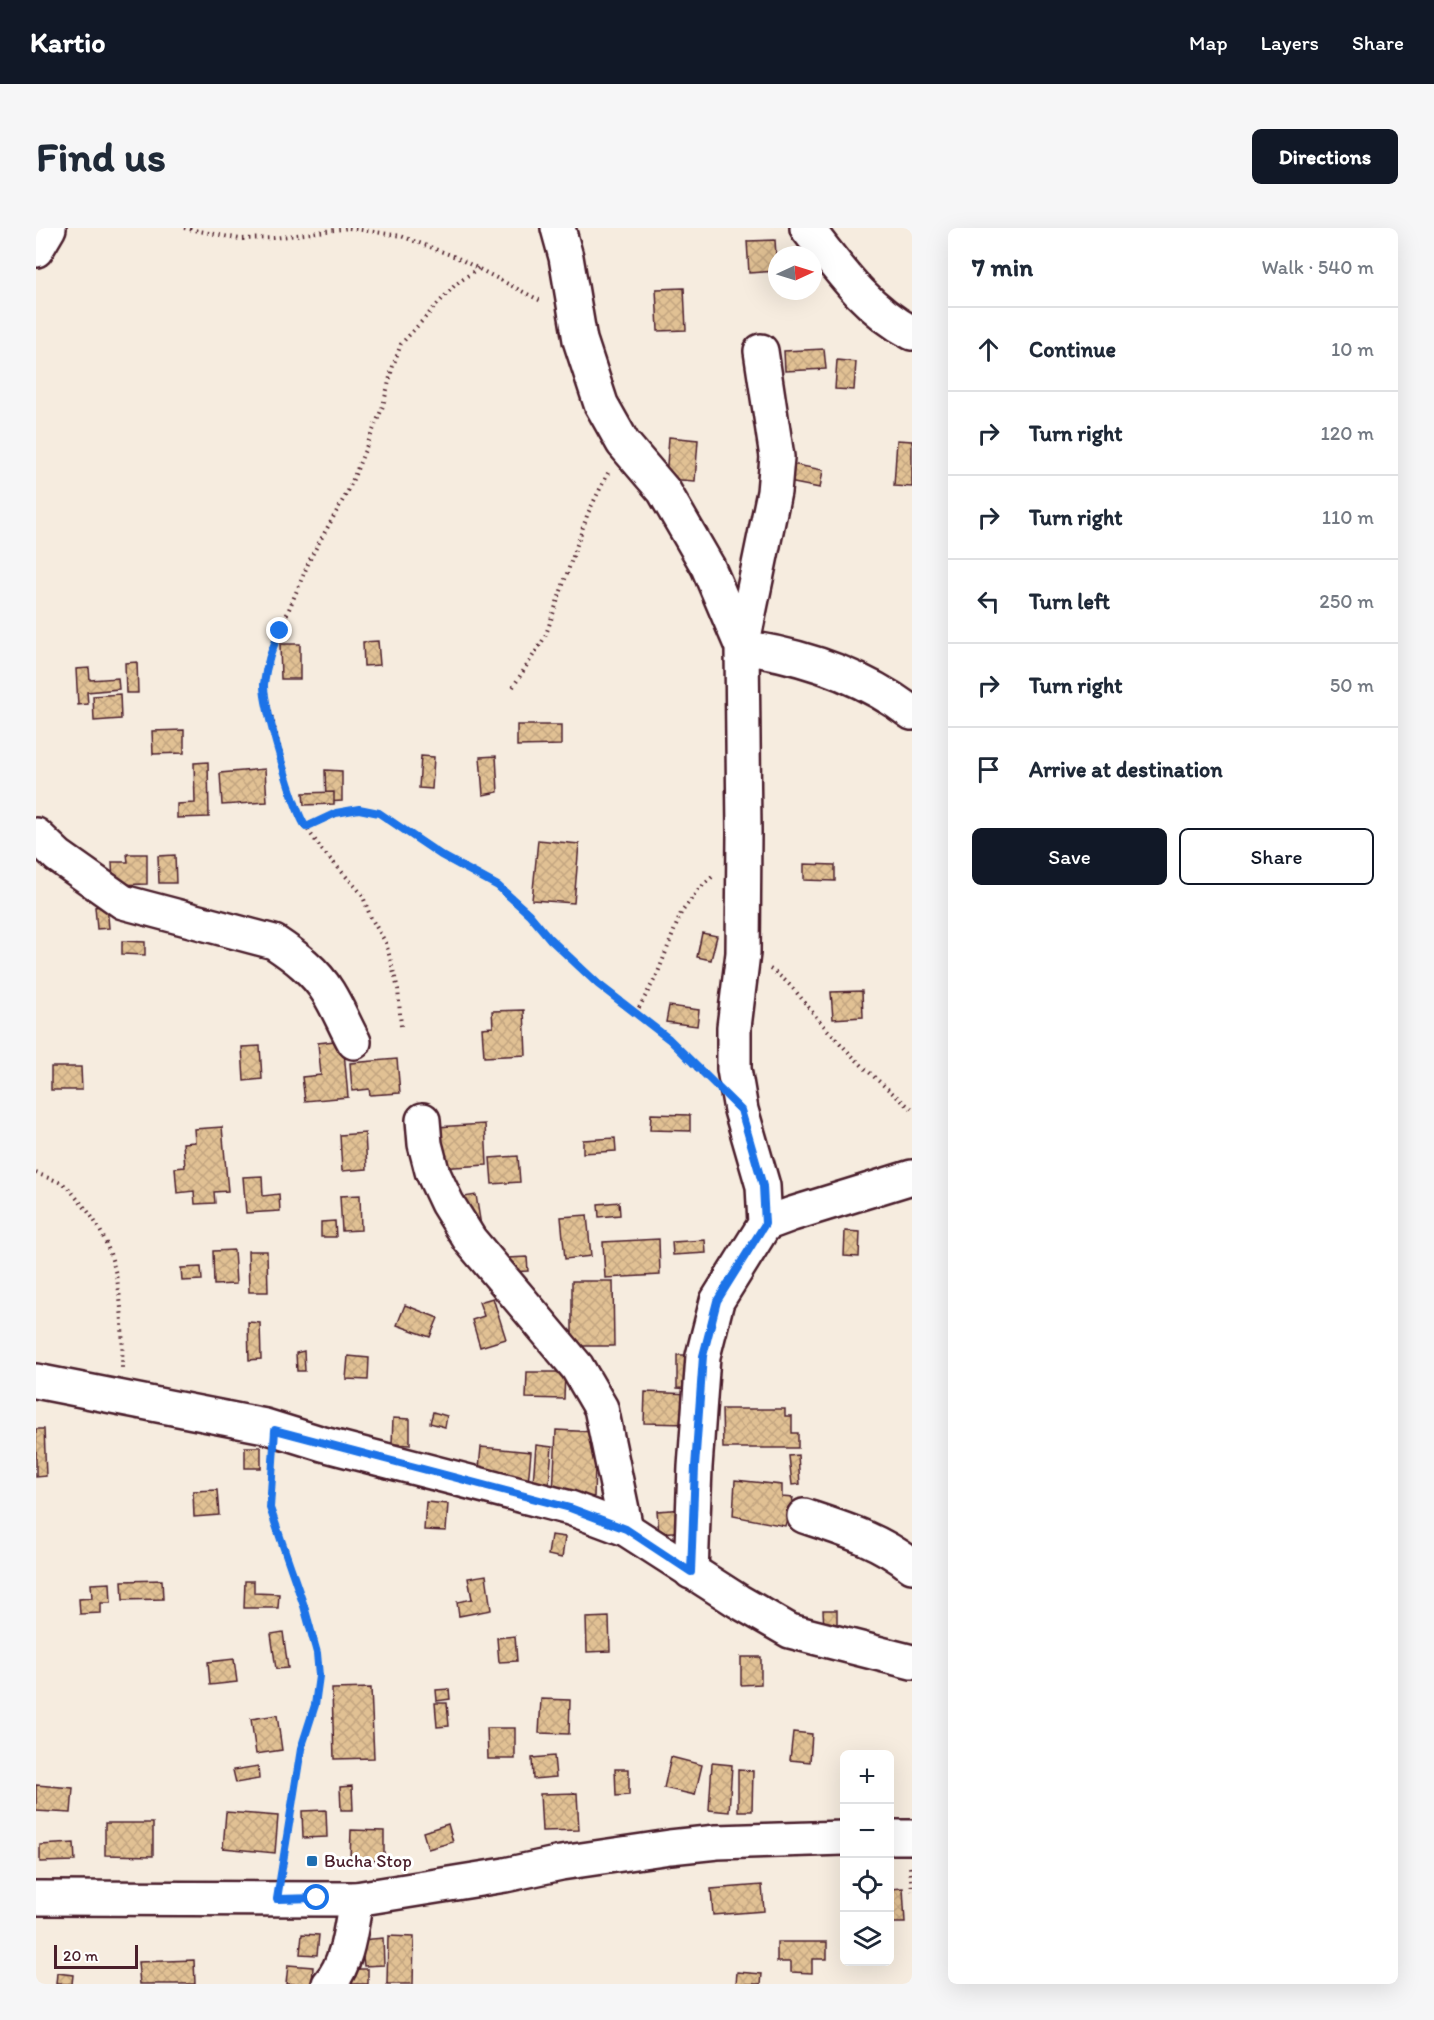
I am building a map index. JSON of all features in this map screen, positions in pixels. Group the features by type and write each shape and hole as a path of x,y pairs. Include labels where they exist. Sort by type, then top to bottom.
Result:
{"street":[{"path":"36,250 49,228"},
{"path":"558,228 566,257 580,340 601,404 623,443 663,491 703,558 741,647"},
{"path":"807,228 857,293 890,322 912,333"},
{"path":"691,1572 695,1467 703,1356 717,1301 765,1224 763,1186 741,1110 734,1069 734,1027 744,953 741,647 774,492 777,457 761,351"},
{"path":"741,647 777,652 852,676 897,701 912,713"},
{"path":"36,835 58,856 123,902 274,942 315,974 329,993 354,1042"},
{"path":"423,1120 425,1144 432,1171 447,1203 464,1231 577,1367 601,1408 626,1529"},
{"path":"765,1224 912,1177"},
{"path":"36,1381 228,1418 570,1508 626,1529 691,1572 790,1630 912,1662"},
{"path":"804,1516 859,1534 895,1552 912,1566"},
{"path":"894,1837 912,1837"},
{"path":"36,1899 356,1899 408,1892 593,1857 670,1847 717,1842 840,1838"},
{"path":"329,1984 338,1975 356,1899"}],"path":[{"path":"184,228 240,239 274,238 349,228 401,236 456,257 576,319"},
{"path":"401,1026 398,989 387,943 371,918 362,894 322,850 301,820 287,778 264,687 268,659 311,557 349,489 383,406 401,344 455,285 478,268"},
{"path":"513,687 545,637 588,513 623,443"},
{"path":"306,827 336,813 359,809 379,813 441,855 498,886 598,984 669,1039 741,1110"},
{"path":"636,1013 657,975 681,914 698,890 724,867 744,854"},
{"path":"744,953 774,972 798,992 823,1025 849,1053 881,1085 912,1109"},
{"path":"36,1173 66,1186 92,1215 110,1251 118,1279 123,1331 121,1399"},
{"path":"275,1430 270,1508 304,1606 317,1653 319,1676 315,1705 301,1749 277,1899"}],"building":[{"path":"775,240 775,246 768,246 768,272 749,273 747,241"},
{"path":"684,288 686,330 658,331 656,289"},
{"path":"824,349 826,369 785,371 784,351"},
{"path":"837,360 856,362 854,390 835,389"},
{"path":"669,437 698,440 695,481 666,479"},
{"path":"897,440 912,441 912,487 894,486"},
{"path":"786,463 823,470 820,488 783,481"},
{"path":"378,641 380,665 364,666 363,642"},
{"path":"280,644 300,644 300,679 281,679"},
{"path":"137,662 138,693 126,693 125,663"},
{"path":"89,668 90,680 118,678 119,689 87,692 88,704 78,705 76,669"},
{"path":"120,694 121,719 94,721 93,696"},
{"path":"517,725 561,725 561,745 517,746"},
{"path":"184,730 184,753 153,754 152,731"},
{"path":"421,756 434,757 432,789 419,788"},
{"path":"496,756 498,792 483,795 480,757"},
{"path":"208,762 209,817 177,818 177,804 195,803 194,763"},
{"path":"265,769 267,802 222,805 220,773"},
{"path":"325,770 342,771 342,801 326,802"},
{"path":"334,792 334,804 304,805 303,793"},
{"path":"538,840 579,844 574,903 532,900"},
{"path":"127,854 147,854 147,884 113,885 112,862 128,862"},
{"path":"175,855 176,883 159,883 158,856"},
{"path":"804,864 835,865 835,881 804,880"},
{"path":"107,905 109,928 97,929 95,907"},
{"path":"702,933 717,936 711,960 697,957"},
{"path":"122,941 145,942 145,955 122,954"},
{"path":"862,991 863,1017 833,1019 831,992"},
{"path":"669,1006 699,1010 697,1026 666,1022"},
{"path":"524,1010 526,1055 484,1057 482,1028 493,1027 492,1011"},
{"path":"343,1040 348,1097 305,1101 302,1077 321,1075 318,1043"},
{"path":"260,1046 262,1079 244,1081 242,1047"},
{"path":"397,1059 400,1093 370,1095 369,1089 352,1091 350,1063"},
{"path":"51,1067 81,1067 82,1090 51,1090"},
{"path":"651,1114 690,1115 690,1131 650,1130"},
{"path":"485,1124 487,1165 438,1168 435,1127"},
{"path":"222,1127 228,1191 214,1192 215,1203 195,1204 194,1191 177,1193 175,1168 185,1167 183,1143 195,1142 194,1129"},
{"path":"365,1133 367,1169 342,1171 340,1135"},
{"path":"615,1138 616,1151 583,1153 583,1140"},
{"path":"518,1156 520,1182 492,1184 490,1158"},
{"path":"262,1176 263,1196 279,1194 280,1211 246,1213 243,1177"},
{"path":"360,1195 361,1230 342,1231 340,1196"},
{"path":"476,1195 481,1226 458,1198"},
{"path":"619,1202 620,1215 599,1217 598,1204"},
{"path":"587,1215 591,1256 565,1259 561,1217"},
{"path":"335,1221 336,1237 321,1237 321,1222"},
{"path":"845,1231 860,1232 859,1257 844,1256"},
{"path":"659,1239 660,1275 605,1278 603,1242"},
{"path":"705,1240 706,1253 673,1255 672,1242"},
{"path":"234,1250 236,1284 214,1285 213,1251"},
{"path":"248,1251 267,1251 268,1292 249,1292"},
{"path":"527,1257 528,1271 508,1272 507,1258"},
{"path":"201,1267 202,1280 182,1281 181,1268"},
{"path":"572,1281 613,1281 614,1346 572,1346"},
{"path":"493,1298 506,1339 480,1347 472,1320 484,1316 479,1302"},
{"path":"405,1305 438,1318 430,1337 397,1325"},
{"path":"248,1322 260,1323 261,1359 249,1360"},
{"path":"304,1351 305,1371 297,1371 296,1353"},
{"path":"677,1355 695,1355 694,1389 677,1388"},
{"path":"348,1356 369,1358 368,1380 346,1379"},
{"path":"527,1372 565,1372 564,1399 526,1398"},
{"path":"645,1392 690,1394 688,1424 644,1423"},
{"path":"722,1409 785,1409 785,1416 792,1416 792,1433 798,1433 798,1448 723,1448"},
{"path":"433,1412 447,1416 445,1427 430,1423"},
{"path":"393,1418 410,1419 410,1445 392,1444"},
{"path":"36,1429 44,1429 46,1476 36,1477"},
{"path":"556,1430 596,1432 594,1497 553,1495"},
{"path":"536,1445 552,1447 548,1497 532,1496"},
{"path":"245,1447 261,1447 261,1468 245,1468"},
{"path":"481,1447 531,1452 528,1484 478,1479"},
{"path":"798,1455 800,1484 792,1485 789,1456"},
{"path":"735,1480 782,1485 782,1497 793,1498 785,1526 733,1516"},
{"path":"217,1490 219,1515 194,1517 193,1491"},
{"path":"426,1502 448,1504 446,1531 424,1530"},
{"path":"685,1509 687,1531 659,1533 657,1511"},
{"path":"551,1535 565,1537 562,1558 548,1555"},
{"path":"486,1575 491,1610 459,1616 457,1602 472,1599 468,1578"},
{"path":"162,1580 163,1599 123,1600 122,1581"},
{"path":"245,1581 254,1581 254,1593 279,1594 278,1608 244,1608"},
{"path":"110,1583 111,1603 101,1603 101,1613 80,1614 79,1599 92,1598 91,1584"},
{"path":"823,1610 837,1610 837,1629 824,1629"},
{"path":"609,1617 610,1651 587,1652 586,1618"},
{"path":"283,1632 288,1668 276,1669 271,1634"},
{"path":"515,1636 517,1661 499,1662 497,1638"},
{"path":"741,1657 761,1657 761,1684 741,1685"},
{"path":"234,1659 237,1682 210,1685 208,1662"},
{"path":"371,1688 374,1758 334,1759 332,1689"},
{"path":"449,1689 450,1699 437,1701 436,1690"},
{"path":"541,1699 570,1700 569,1734 539,1733"},
{"path":"435,1703 447,1703 449,1726 437,1727"},
{"path":"277,1715 282,1750 256,1754 251,1719"},
{"path":"487,1728 515,1728 515,1759 488,1759"},
{"path":"793,1732 812,1734 810,1762 790,1760"},
{"path":"554,1756 556,1777 533,1779 532,1758"},
{"path":"671,1757 702,1765 695,1795 664,1788"},
{"path":"712,1763 732,1765 729,1812 709,1810"},
{"path":"258,1766 259,1779 236,1783 233,1770"},
{"path":"615,1769 629,1769 629,1795 616,1796"},
{"path":"738,1770 753,1771 752,1811 738,1811"},
{"path":"36,1785 73,1788 71,1813 36,1811"},
{"path":"352,1786 353,1810 341,1810 340,1787"},
{"path":"577,1793 579,1830 542,1831 540,1794"},
{"path":"326,1810 327,1837 303,1838 302,1811"},
{"path":"226,1812 278,1816 275,1853 223,1848"},
{"path":"105,1823 153,1823 153,1856 105,1855"},
{"path":"448,1824 453,1842 428,1849 423,1832"},
{"path":"351,1830 384,1831 384,1861 350,1860"},
{"path":"74,1843 75,1861 40,1862 40,1845"},
{"path":"762,1885 764,1911 713,1915 711,1889"},
{"path":"903,1888 905,1923 894,1923 894,1889"},
{"path":"302,1934 319,1935 317,1955 300,1954"},
{"path":"388,1936 414,1937 413,1984 387,1984"},
{"path":"383,1938 384,1965 364,1966 361,1940"},
{"path":"777,1942 827,1942 827,1959 812,1959 812,1973 791,1972 791,1962 777,1962"},
{"path":"194,1960 195,1984 140,1984 138,1962"},
{"path":"288,1965 313,1967 312,1984 286,1984"},
{"path":"346,1969 368,1969 368,1984 345,1984"},
{"path":"737,1972 762,1974 761,1984 736,1984"},
{"path":"57,1973 73,1975 72,1984 56,1984"}],"place":[{"name":"Bucha Stop","path":"312,1861"}],"route":[{"path":"280,631 268,659 264,687 287,778 301,820 306,827 336,813 359,809 379,813 441,855 498,886 598,984 669,1039 741,1110 763,1186 765,1224 717,1301 703,1356 695,1467 691,1572 626,1529 570,1508 275,1430 270,1508 304,1606 317,1653 319,1676 315,1705 301,1749 277,1899 317,1898"}]}
